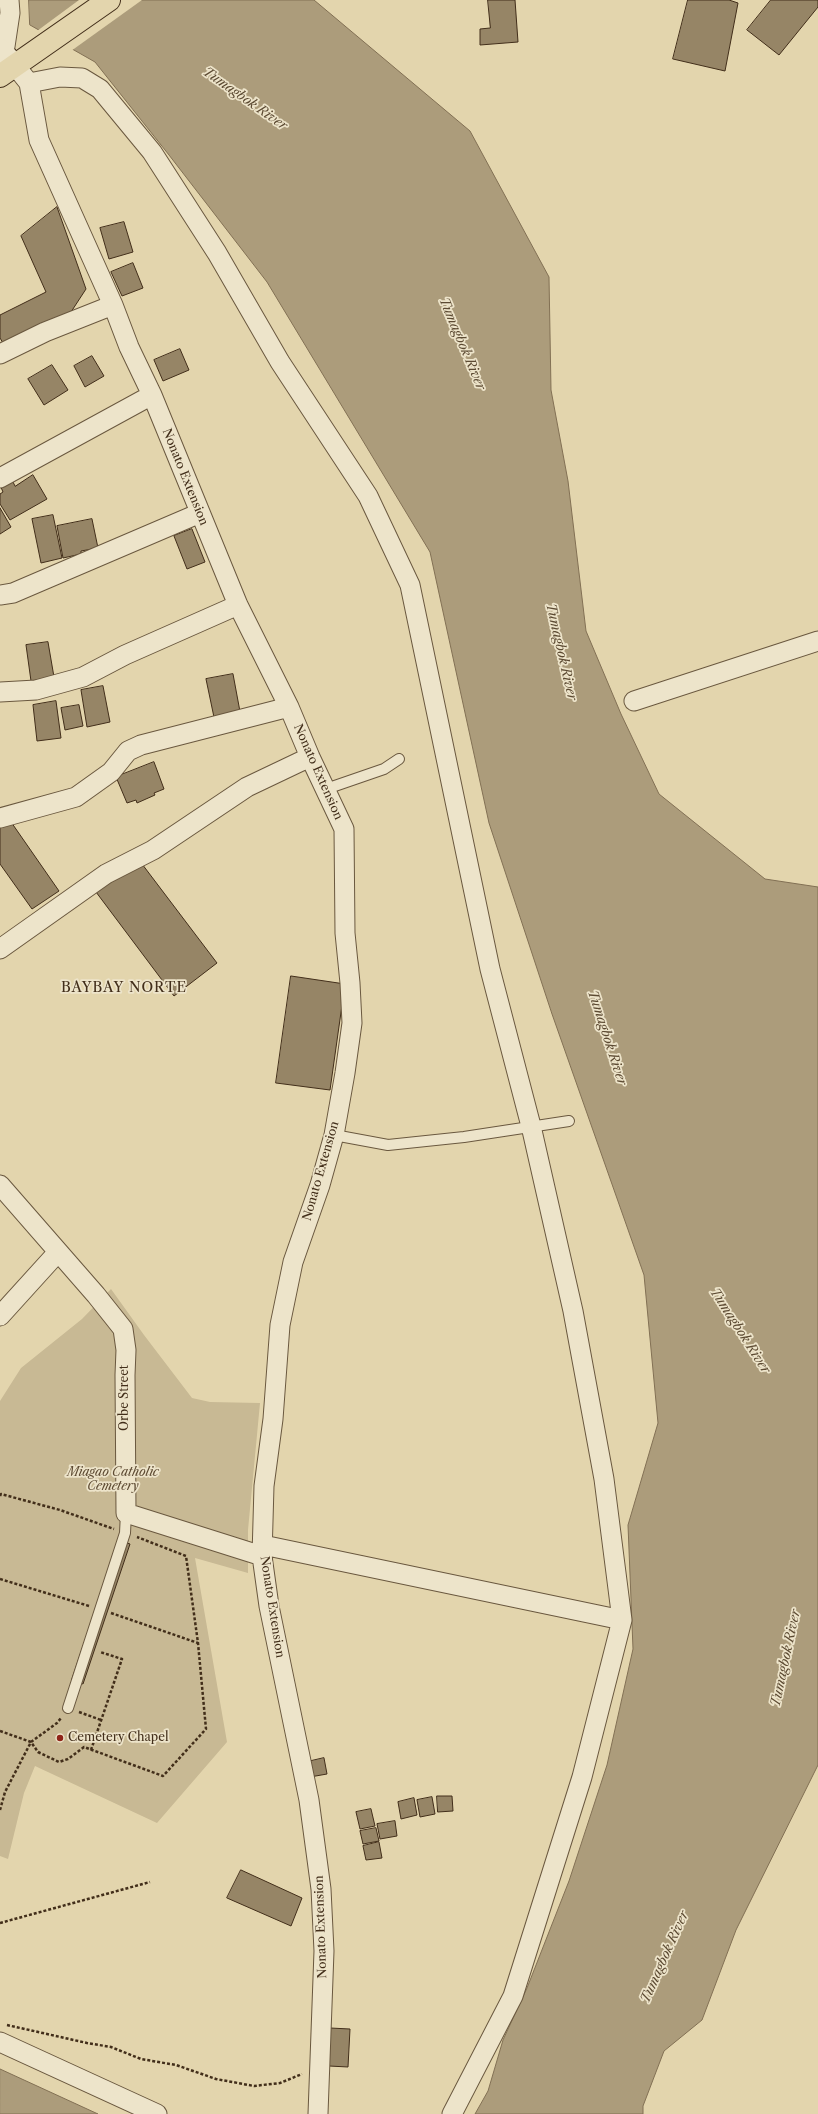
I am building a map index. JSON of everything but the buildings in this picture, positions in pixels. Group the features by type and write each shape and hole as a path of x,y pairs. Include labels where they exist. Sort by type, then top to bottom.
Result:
{"main road":[{"path":"5,61 37,51 109,0"}],"street":[{"path":"5,61 10,13 9,0"},
{"name":"Nonato Extension","path":"5,61 29,83 39,140 113,305 129,347 152,395 238,604 289,707 310,757 344,829 345,933 352,1023 334,1135 320,1185 293,1262 282,1317 273,1419 264,1486 263,1550 269,1606 308,1800 319,1866 324,1951 318,2114"},
{"path":"29,83 60,77 82,78 100,89 152,152 217,253 280,362 368,496 410,584 490,969 531,1126 573,1310 601,1464 622,1620 582,1777 513,1996 452,2114"},
{"path":"0,354 45,332 113,305"},
{"path":"0,478 152,395"},
{"path":"0,595 13,593 200,513"},
{"path":"0,692 36,690 83,677 125,655 238,604"},
{"path":"634,700 818,641"},
{"path":"0,818 76,797 111,772 128,751 141,745 289,707"},
{"path":"0,949 106,874 153,850 247,787 310,757"},
{"name":"Orbe Street","path":"0,1185 123,1330 126,1350 126,1514"},
{"path":"0,1316 58,1252"},
{"path":"126,1514 263,1550 622,1620"},
{"path":"0,2042 158,2114"}],"lane":[{"path":"326,789 384,769 399,759"},
{"path":"334,1135 388,1145 464,1137 569,1121"},
{"path":"68,1708 125,1533 126,1514"}],"path":[{"path":"0,1496 1,1494 60,1510 186,1556 198,1643 206,1729 163,1776 84,1747 68,1759 59,1762 38,1752 32,1742 0,1731"},
{"path":"88,1648 122,1659 91,1750"},
{"path":"0,1810 5,1792 32,1742 57,1723 68,1708 101,1720"},
{"path":"0,1922 150,1882"},
{"path":"2,2024 87,2044 111,2047 141,2059 176,2065 216,2079 254,2086 280,2083 304,2074 321,2053"}],"green space":[{"name":"Miagao Catholic Cemetery","path":"111,1289 192,1398 210,1402 260,1403 248,1530 248,1573 195,1558 227,1742 157,1823 35,1766 24,1793 8,1859 0,1856 0,1401 21,1368 82,1319"}],"water":[{"name":"Tumagbok River","path":"29,0 314,0 470,131 549,277 551,390 568,481 586,631 621,714 659,794 765,879 818,887 818,1765 736,1930 702,2020 664,2051 643,2106 643,2114 475,2114 488,2091 503,2040 527,1988 569,1881 607,1765 633,1649 628,1525 658,1423 644,1275 552,1014 489,823 430,552 267,282 95,62 30,25"},
{"path":"0,2069 98,2114 0,2114"}],"pier":[{"path":"79,0 142,0 71,51 37,31"}],"place":[{"name":"Cemetery Chapel","path":"60,1738"}],"district":[{"name":"BAYBAY NORTE","path":"124,988"}]}
